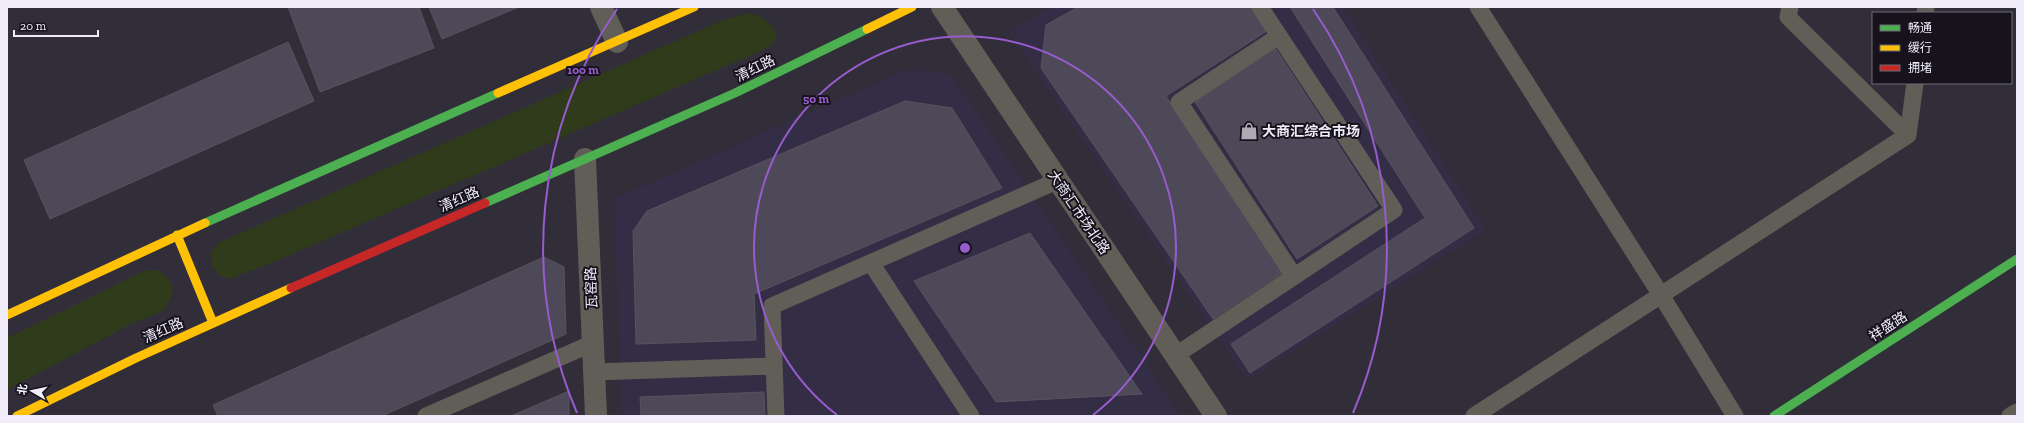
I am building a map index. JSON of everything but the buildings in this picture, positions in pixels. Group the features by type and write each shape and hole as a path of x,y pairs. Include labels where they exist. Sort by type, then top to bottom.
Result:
{"main road":[{"path":"7,314 177,235 694,7"},
{"name":"清红路","path":"17,416 213,323 735,93 912,7"},
{"path":"177,235 213,323"},
{"name":"祥盛路","path":"1774,416 2017,259"}],"street":[{"path":"601,7 617,42"},
{"name":"大商汇市场北路","path":"942,7 1216,416"},
{"name":"瓦窑路","path":"585,159 596,416"}],"lane":[{"path":"1176,355 1394,210 1260,7"},
{"path":"1478,7 1661,295 1735,416"},
{"path":"1790,7 1788,17 1908,135"},
{"path":"1279,36 1179,102 1294,276"},
{"path":"1474,416 1908,135 1915,84"},
{"path":"776,416 772,306 1059,180"},
{"path":"871,263 971,416"},
{"path":"426,416 593,343"},
{"path":"594,372 774,366"},
{"path":"2010,416 2017,412"}],"shaded area":[{"name":"大商汇综合市场","path":"1049,7 1343,7 1486,230 1247,380 1009,32"},
{"path":"909,69 951,75 1181,416 622,416 614,199"}],"green space":[{"path":"747,13 762,17 772,26 777,36 770,47 283,258 230,279 220,276 212,266 210,253 218,243 721,21"},
{"path":"159,270 169,279 173,288 171,298 163,311 129,325 7,390 7,338 144,271"}],"traffic: fast":[{"path":"485,203 735,93 867,29"},
{"path":"205,223 498,93"},
{"path":"1774,416 2017,259"}],"traffic: slow":[{"path":"498,93 694,7"},
{"path":"867,29 912,7"},
{"path":"7,315 205,223"},
{"path":"177,235 213,323"},
{"path":"17,416 136,358 291,288"}],"traffic: jam":[{"path":"291,288 485,203"}],"place":[{"name":"大商汇综合市场","path":"1249,131"}]}
